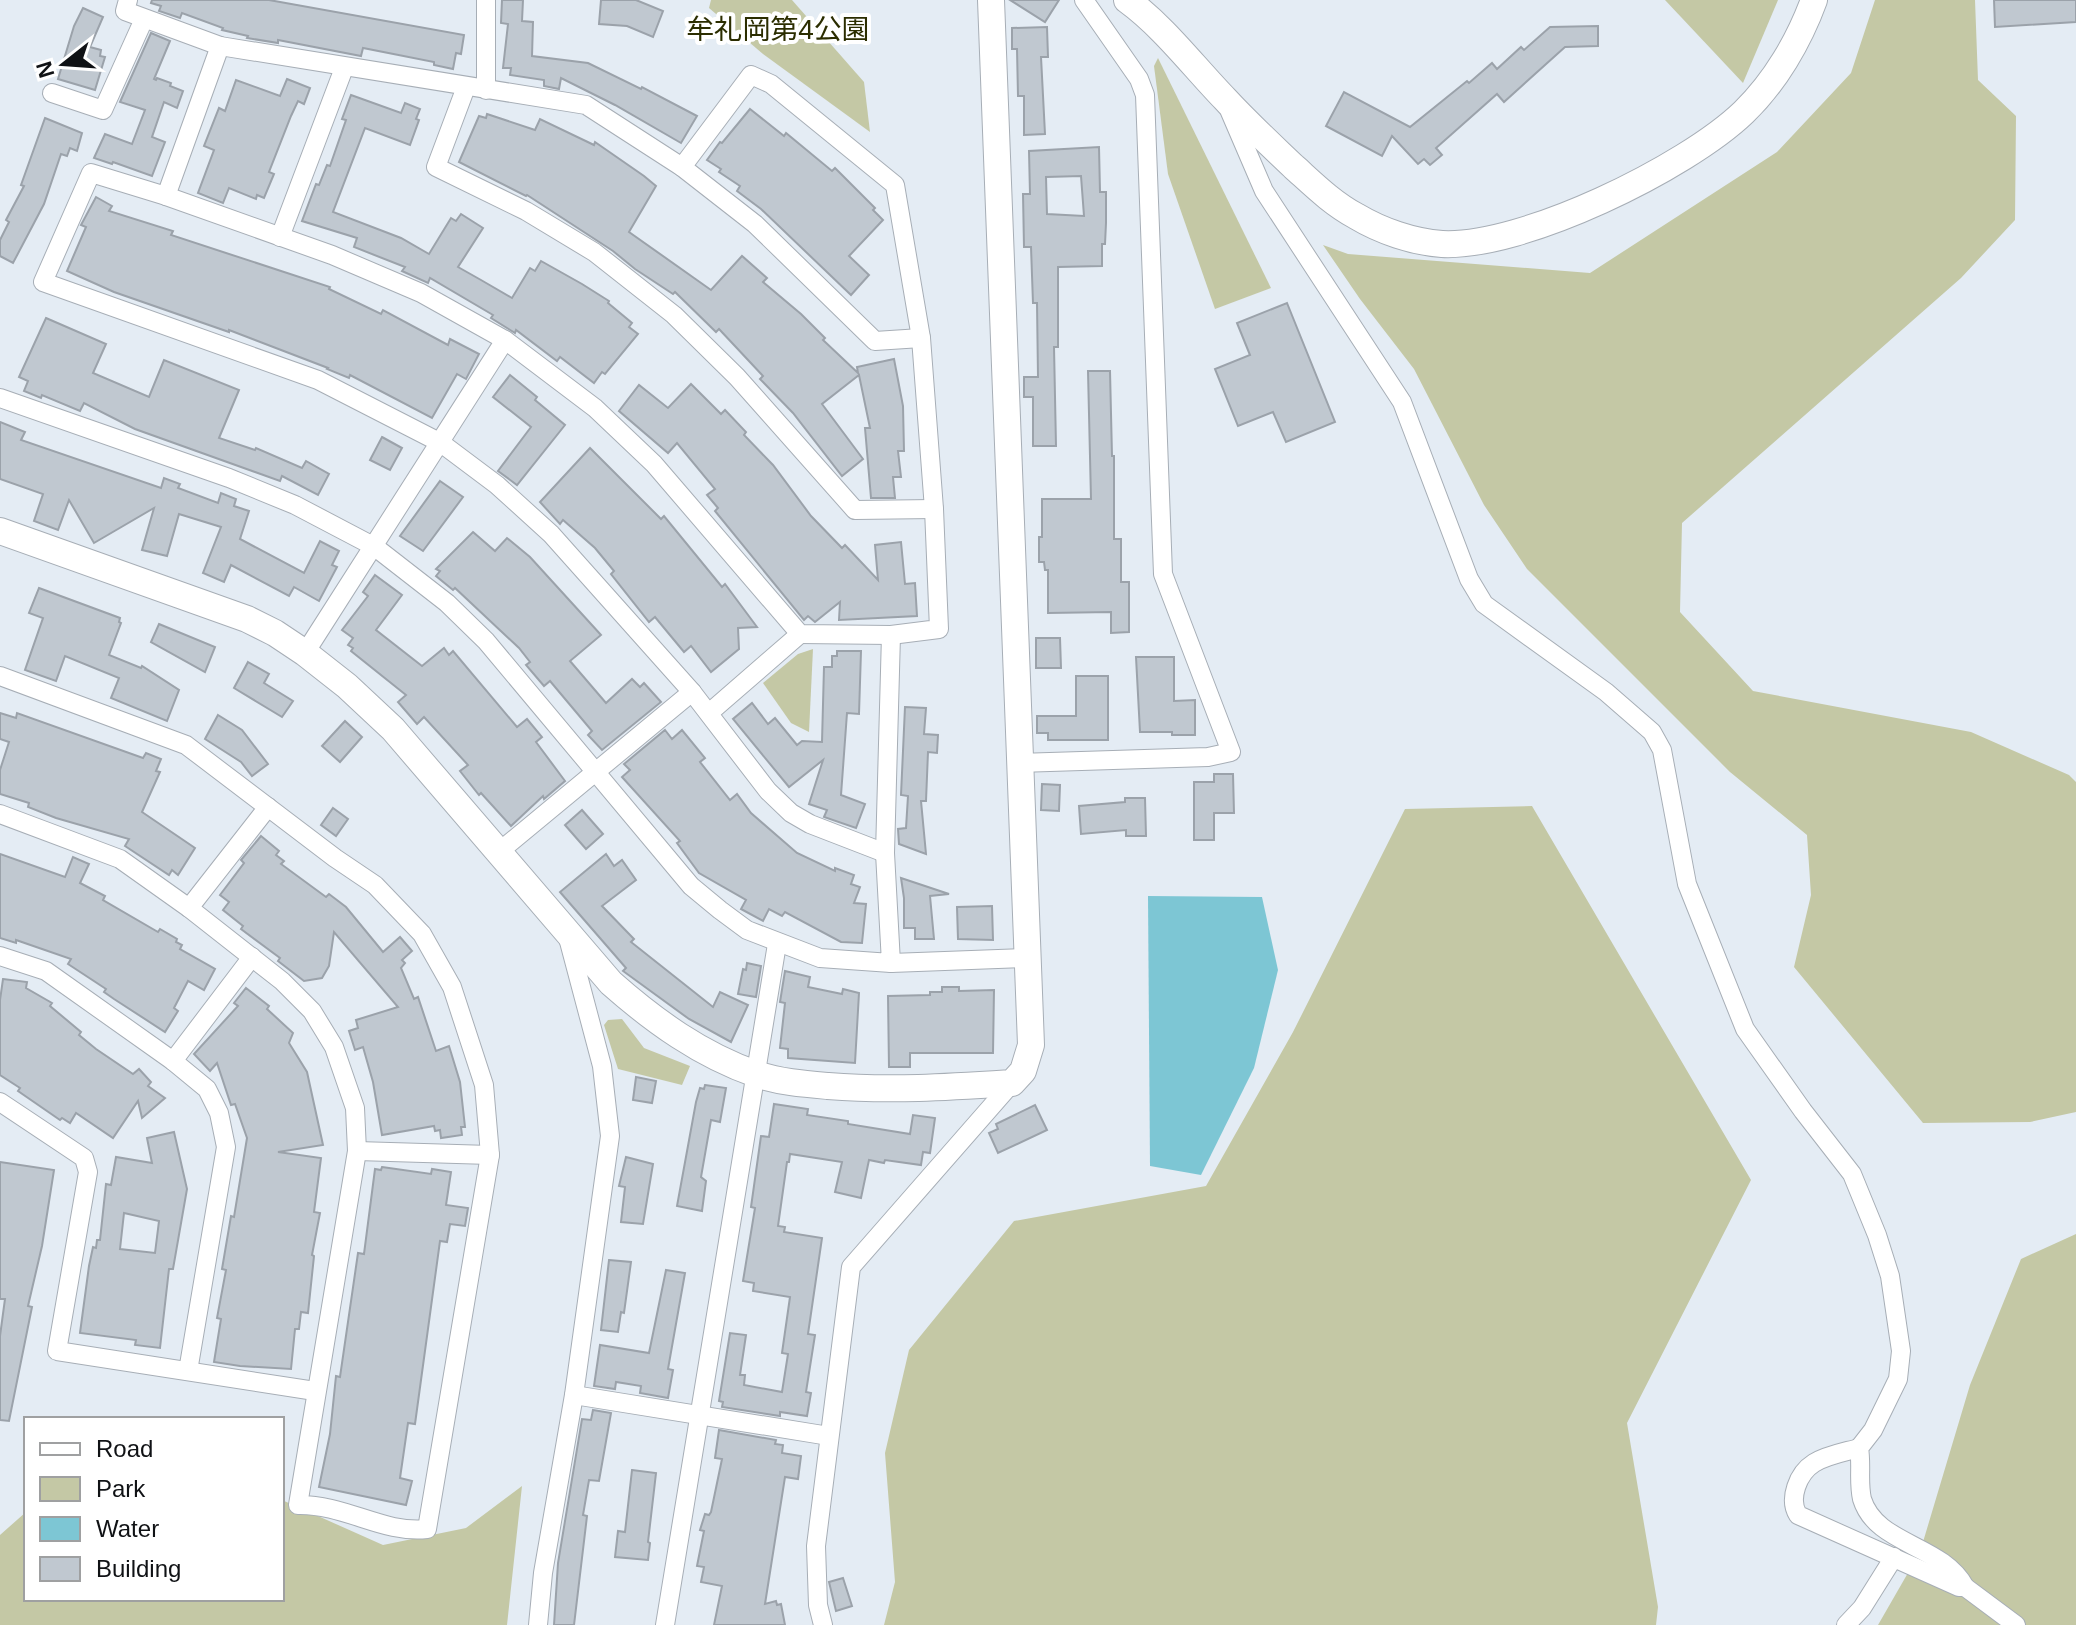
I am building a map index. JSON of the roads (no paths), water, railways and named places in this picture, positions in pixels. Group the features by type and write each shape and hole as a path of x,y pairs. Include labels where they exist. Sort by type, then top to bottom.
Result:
{"street":[{"path":"128,0 125,11 220,46 586,105 682,167 755,224 875,341 921,338"},
{"path":"486,0 486,90"},
{"path":"823,1625 818,1605 816,1546 851,1267 1023,1071 1031,1045 991,0"},
{"path":"1018,763 1208,757 1231,752 1163,574 1145,95 1139,79 1084,0"},
{"path":"1127,0 1187,56 1225,99 1327,198 1357,217 1403,237 1441,244 1481,242 1535,228 1647,177 1717,134 1744,112 1771,79 1794,46 1814,0"},
{"path":"52,93 103,110 144,19"},
{"path":"166,196 220,46"},
{"path":"280,237 344,68"},
{"path":"682,167 751,75 771,84 895,185 921,338 934,509 939,629 891,635 800,634 709,713"},
{"path":"466,87 436,167 526,211 594,252 674,315 737,377 855,510 934,509"},
{"path":"1225,99 1264,191 1402,402 1469,579 1484,604 1606,692 1652,732 1662,750 1687,884 1745,1029 1852,1174 1890,1276 1901,1351 1898,1379 1873,1430 1859,1448 1813,1464 1794,1492 1792,1506 1798,1515 1965,1587"},
{"path":"800,634 654,464 595,408 505,340 421,293 332,255 91,173 43,282 318,380 441,443 497,485 551,534 692,692 768,791 791,813 810,824 885,853"},
{"path":"305,653 505,340"},
{"path":"0,398 229,478 295,505 375,547 447,603 486,641 691,886 747,930 820,958 891,963 1027,958"},
{"path":"0,531 247,619 305,653 347,686 393,729 611,983 647,1015 689,1043 756,1074 796,1083 906,1090 1012,1083"},
{"path":"891,635 885,853 891,963"},
{"path":"0,676 186,745 375,885 422,934 452,987 484,1085 490,1155 427,1529 407,1531 321,1505 298,1505 357,1151 355,1108 334,1047 312,1011 282,981 120,859 0,814"},
{"path":"500,851 692,692"},
{"path":"189,908 268,807"},
{"path":"538,1625 543,1573 574,1395 610,1136 602,1066 567,934"},
{"path":"665,1625 777,944"},
{"path":"0,956 46,971 173,1061 207,1089 219,1113 226,1147 188,1371"},
{"path":"173,1061 252,957"},
{"path":"0,1102 84,1158 88,1172 57,1351 315,1391"},
{"path":"357,1151 490,1155"},
{"path":"574,1395 829,1436"},
{"path":"1859,1448 1862,1498 1876,1525 1942,1561 1957,1572 1965,1587 2016,1625"},
{"path":"1846,1625 1862,1608 1894,1557"}],"water":[{"path":"1148,896 1262,897 1278,970 1254,1068 1201,1175 1150,1166"}],"park label":[{"name":"牟礼岡第4公園","path":"778,29"}]}
